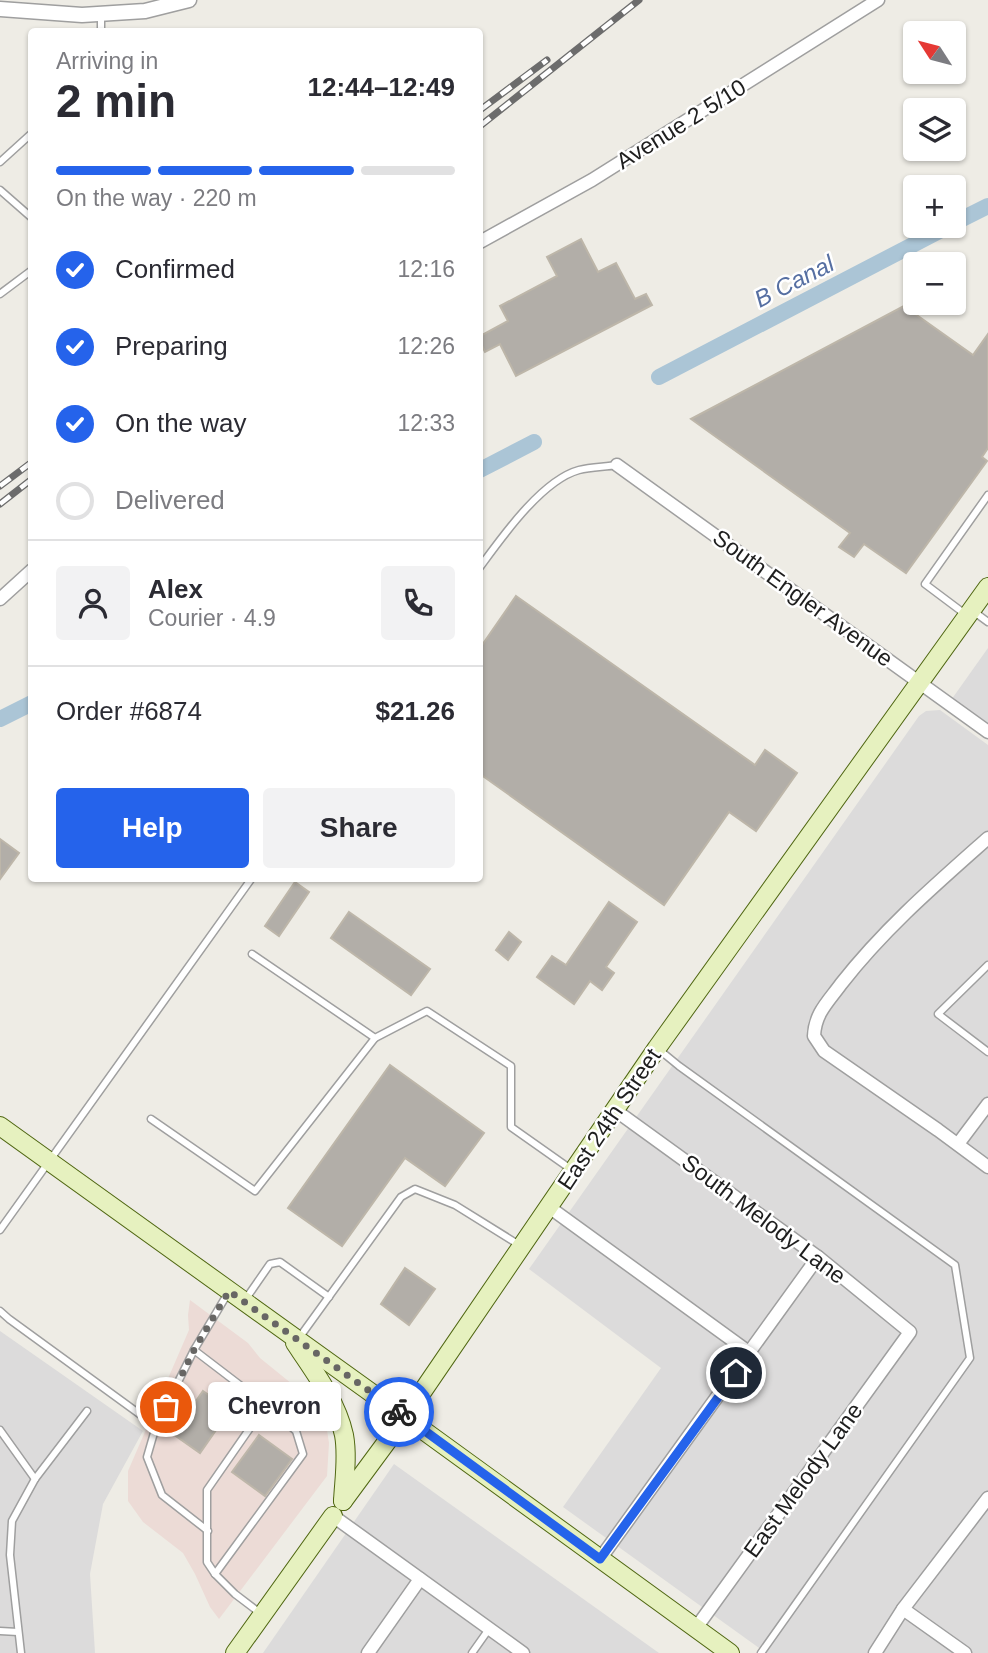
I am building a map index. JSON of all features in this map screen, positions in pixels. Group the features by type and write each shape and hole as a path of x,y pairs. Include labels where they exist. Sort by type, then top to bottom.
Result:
{"main road":[{"name":"East 24th Street","path":"343,1501 405,1417 657,1048 988,587"},
{"path":"0,1126 730,1653"},
{"path":"293,1336 316,1374 344,1434 346,1457 343,1501"},
{"name":"East 24th Street","path":"235,1653 332,1516"}],"street":[{"path":"0,9 82,15 145,11 189,0"},
{"name":"Avenue 2 5/10","path":"483,240 592,180 878,0"},
{"name":"South Engler Avenue","path":"617,465 988,732"},
{"path":"0,599 28,574"},
{"path":"988,838 915,902 860,960 817,1016 814,1036 824,1051 988,1167"},
{"path":"958,1144 988,1104"},
{"name":"South Melody Lane","path":"615,1110 818,1257 910,1332"},
{"path":"550,1207 750,1353"},
{"path":"600,1559 818,1257"},
{"name":"East Melody Lane","path":"696,1629 910,1332"},
{"path":"875,1653 903,1609 988,1499"},
{"name":"East 24th Street","path":"332,1516 343,1501"},
{"path":"332,1516 523,1653"},
{"path":"368,1653 420,1579"},
{"path":"903,1609 965,1653"}],"lane":[{"path":"101,14 101,28"},
{"path":"0,162 28,137"},
{"path":"0,190 28,214"},
{"path":"0,294 28,273"},
{"path":"483,563 530,505 555,482 577,470 617,465"},
{"path":"988,495 925,584 988,622"},
{"path":"0,1230 249,882"},
{"path":"252,954 375,1038"},
{"path":"988,965 938,1014 988,1052"},
{"path":"151,1119 255,1191 375,1038 427,1011 511,1066 511,1126 573,1171"},
{"path":"657,1048 955,1265 970,1358 761,1653"},
{"path":"293,1336 328,1297 401,1197 415,1189 454,1205 522,1246"},
{"path":"208,1531 162,1495 147,1457 156,1426 194,1350 236,1296 270,1264 280,1262 328,1297"},
{"path":"0,1311 156,1426"},
{"path":"194,1350 266,1405 296,1432 303,1454 215,1574"},
{"path":"262,1614 234,1594 215,1574 208,1562 207,1490 266,1405"},
{"path":"21,1653 10,1555 12,1521 35,1479 87,1410"},
{"path":"0,1430 35,1479"},
{"path":"472,1653 489,1629"},
{"path":"0,1631 18,1632"}],"shaded area":[{"path":"988,648 988,731 949,703"},
{"path":"940,710 988,745 988,1653 766,1653 563,1507 661,1368 529,1269 919,716 926,711"},
{"path":"190,1300 248,1343 260,1358 313,1401 325,1417 329,1443 327,1476 219,1619 210,1607 183,1553 143,1522 128,1501 128,1471 189,1330"},
{"path":"0,1331 143,1431 103,1504 90,1574 95,1653 0,1653"},
{"path":"394,1464 659,1653 263,1653"}],"building":[{"path":"581,239 598,272 616,263 635,299 646,294 652,305 516,376 500,344 485,352 483,334 508,321 500,306 557,276 547,257"},
{"path":"903,307 903,315 917,315 973,355 988,334 988,448 982,457 987,461 906,573 864,544 854,557 839,547 850,533 691,419"},
{"path":"516,596 755,765 765,750 797,773 756,831 729,812 664,905 483,776 483,644"},
{"path":"0,839 19,853 0,879"},
{"path":"295,882 309,892 279,936 265,926"},
{"path":"609,902 637,922 606,967 614,973 602,990 590,981 574,1004 537,977 552,956 566,965"},
{"path":"349,912 430,969 411,995 331,938"},
{"path":"509,932 521,942 508,960 496,950"},
{"path":"390,1065 484,1133 445,1186 405,1158 342,1246 288,1208"},
{"path":"405,1268 435,1289 409,1325 381,1304"},
{"path":"203,1391 230,1410 200,1453 173,1434"},
{"path":"259,1435 292,1459 265,1496 232,1472"}],"waterway":[{"name":"B Canal","path":"966,217 988,206"},
{"name":"B Canal","path":"659,377 926,238"},
{"name":"B Canal","path":"483,468 534,442"},
{"name":"B Canal","path":"0,719 28,705"}],"railway":[{"path":"483,124 639,0"},
{"path":"483,108 547,60"},
{"path":"0,486 28,465"},
{"path":"0,504 28,482"}],"way so far":[{"path":"166,1407 194,1350 229,1291 399,1412"}],"place":[{"name":"Chevron","path":"166,1407"}],"route":[{"path":"399,1412 600,1559 736,1373"}]}
